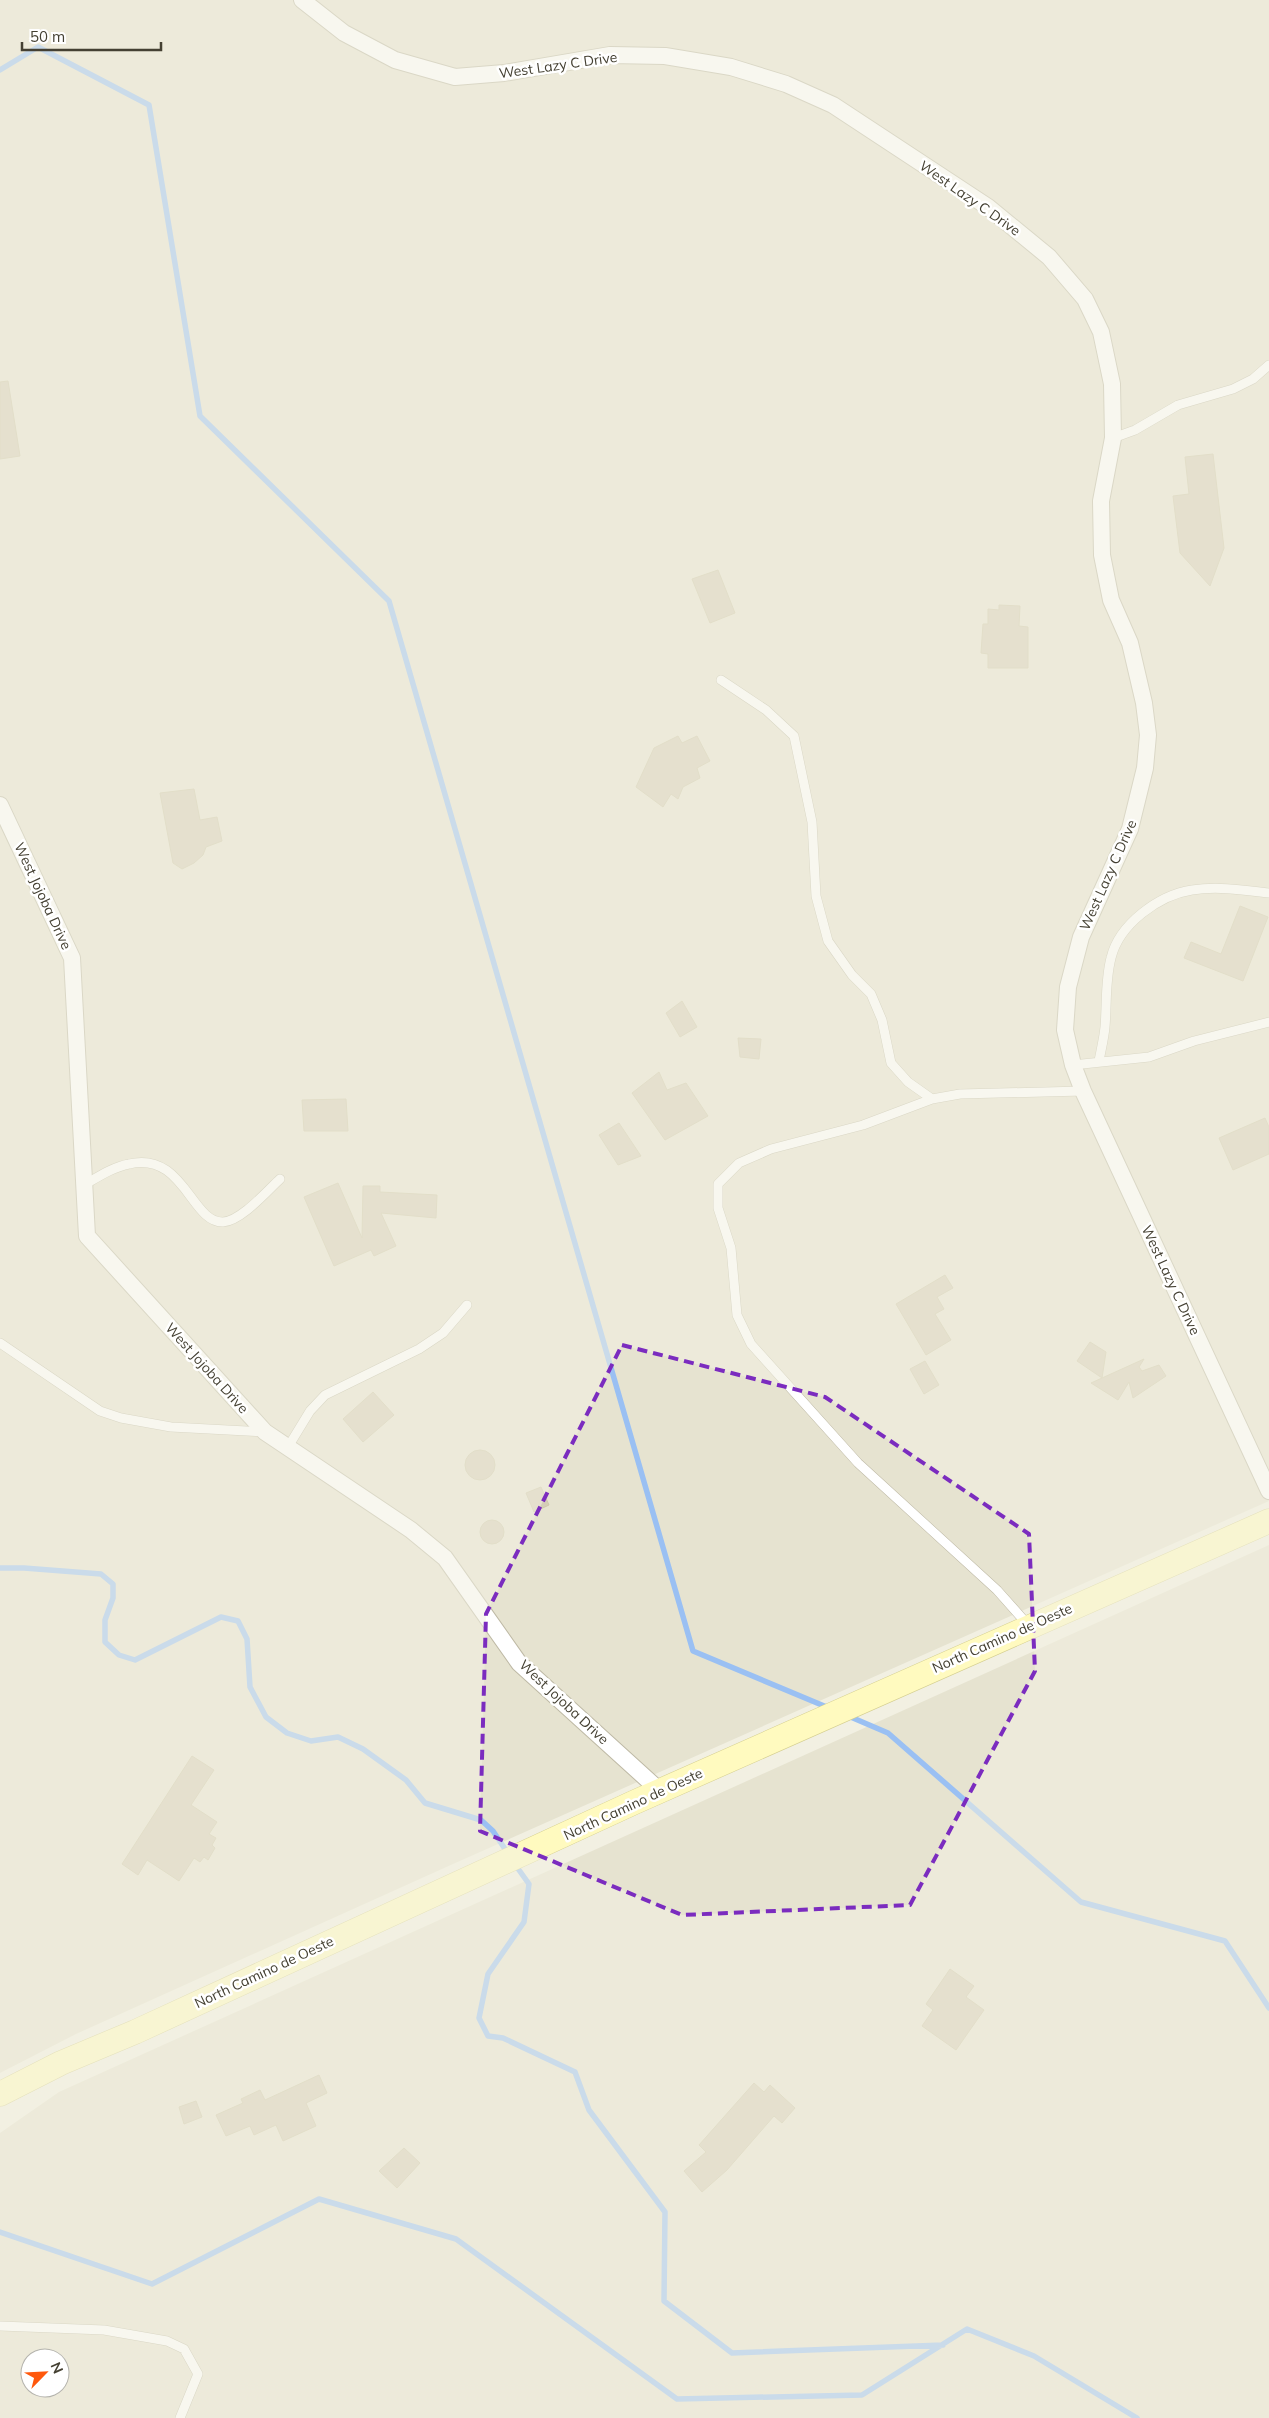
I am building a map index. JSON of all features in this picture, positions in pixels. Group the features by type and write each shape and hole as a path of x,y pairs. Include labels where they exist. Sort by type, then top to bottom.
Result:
{"street":[{"name":"West Lazy C Drive","path":"302,0 344,33 395,60 455,77 504,73 610,55 665,56 732,67 786,84 833,106 988,207 1049,257 1085,299 1101,332 1112,384 1112,438 1101,501 1102,555 1111,600 1130,643 1144,703 1148,735 1145,768 1130,829 1081,937 1068,987 1065,1030 1073,1065 1083,1091 1269,1491"},
{"name":"West Jojoba Drive","path":"0,804 72,958 87,1236 266,1432 411,1530 445,1558 519,1663 660,1791"},
{"name":"North Camino de Oeste","path":"0,2094 61,2063 135,2032 660,1791 1269,1521"}],"lane":[{"path":"1112,438 1135,430 1178,405 1233,389 1253,379 1269,365"},
{"path":"721,680 766,710 794,736 812,822 816,896 828,941 852,975 871,994 882,1020 891,1063 908,1082 932,1098"},
{"path":"1099,1061 1105,1028 1107,984 1111,956 1122,932 1136,918 1167,898 1192,890 1230,889 1269,893"},
{"path":"1073,1065 1149,1057 1194,1042 1269,1022"},
{"path":"1029,1626 997,1590 858,1463 751,1344 737,1315 731,1248 718,1208 718,1184 739,1163 771,1149 863,1125 932,1098 960,1094 1083,1091"},
{"path":"84,1185 113,1169 130,1163 150,1163 169,1171 187,1188 205,1215 222,1222 239,1217 280,1179"},
{"path":"288,1448 310,1411 325,1396 419,1349 443,1332 467,1305"},
{"path":"0,1343 107,1414 171,1427 266,1432"},
{"path":"0,2326 104,2330 167,2341 184,2349 198,2374 180,2418"}],"highlighted area":[{"path":"622,1345 825,1397 1029,1534 1035,1671 910,1905 682,1915 480,1831 486,1614"}],"shaded area":[{"path":"0,0 1269,0 1269,1501 453,1864 76,2034 0,2073"},
{"path":"1269,1545 1269,2418 0,2418 0,2133 59,2092"}],"building":[{"path":"8,381 20,456 0,459 0,382"},
{"path":"1213,454 1224,548 1210,586 1180,553 1173,496 1189,494 1185,457"},
{"path":"718,570 735,613 710,623 692,579"},
{"path":"999,605 1020,606 1019,626 1028,627 1028,668 988,668 988,654 981,653 983,624 988,624 988,609 999,610"},
{"path":"678,736 682,743 697,736 710,761 697,768 700,778 683,787 678,799 671,794 663,807 636,787 654,748"},
{"path":"194,789 200,820 217,817 222,841 206,847 203,855 194,863 182,869 173,863 160,793"},
{"path":"1240,906 1268,917 1243,981 1184,958 1191,942 1221,954"},
{"path":"682,1001 697,1027 680,1037 666,1013"},
{"path":"738,1038 761,1039 759,1059 740,1057"},
{"path":"659,1072 667,1090 686,1083 708,1116 665,1140 632,1093"},
{"path":"346,1099 348,1131 304,1131 302,1100"},
{"path":"1265,1118 1269,1127 1269,1154 1233,1170 1219,1138"},
{"path":"619,1123 641,1156 618,1165 599,1135"},
{"path":"338,1183 362,1238 363,1186 380,1186 380,1192 437,1195 436,1218 381,1213 396,1246 374,1256 371,1250 334,1266 304,1197"},
{"path":"945,1275 953,1288 937,1297 944,1309 935,1314 951,1340 926,1355 896,1304"},
{"path":"1090,1342 1106,1352 1102,1378 1077,1361"},
{"path":"1144,1359 1139,1367 1142,1371 1159,1365 1166,1376 1133,1398 1129,1382 1118,1400 1091,1383"},
{"path":"925,1361 939,1385 924,1394 910,1369"},
{"path":"373,1392 394,1415 363,1442 343,1419"},
{"path":"480,1450 491,1454 495,1465 491,1476 480,1480 469,1476 465,1465 469,1454"},
{"path":"541,1487 549,1505 534,1512 526,1493"},
{"path":"492,1520 500,1524 504,1532 500,1540 492,1544 484,1540 480,1532 484,1524"},
{"path":"192,1756 214,1770 191,1805 217,1822 209,1834 216,1838 212,1845 215,1848 208,1860 204,1857 200,1862 194,1858 179,1881 147,1860 138,1875 122,1864"},
{"path":"950,1969 974,1986 966,1997 984,2010 956,2050 922,2026 933,2010 926,2004"},
{"path":"319,2075 327,2093 306,2103 316,2126 283,2141 276,2125 254,2135 250,2126 226,2136 216,2115 243,2103 241,2099 260,2090 265,2100"},
{"path":"754,2083 764,2092 770,2085 795,2108 782,2123 774,2116 727,2170 702,2192 684,2171 706,2152 699,2145"},
{"path":"196,2101 202,2117 184,2124 179,2107"},
{"path":"404,2148 420,2163 397,2188 379,2171"}],"waterway":[{"path":"0,70 38,47 149,105 200,416 389,601 693,1651 829,1708"},
{"path":"0,1568 101,1574 113,1584 113,1598 105,1620 105,1642 119,1655 135,1660 221,1617 238,1621 247,1639 250,1687 266,1717 287,1733 311,1741 338,1737 363,1749 406,1780 425,1803 481,1820 493,1831 509,1855"},
{"path":"846,1715 888,1733 1081,1902 1225,1941 1269,2008"},
{"path":"514,1863 529,1884 524,1922 488,1974 479,2018 488,2036 503,2038 575,2072 589,2110 665,2212 664,2301 732,2353 943,2345"},
{"path":"0,2232 152,2284 319,2199 456,2239 677,2399 862,2395 967,2329 1034,2356 1137,2418"}]}
